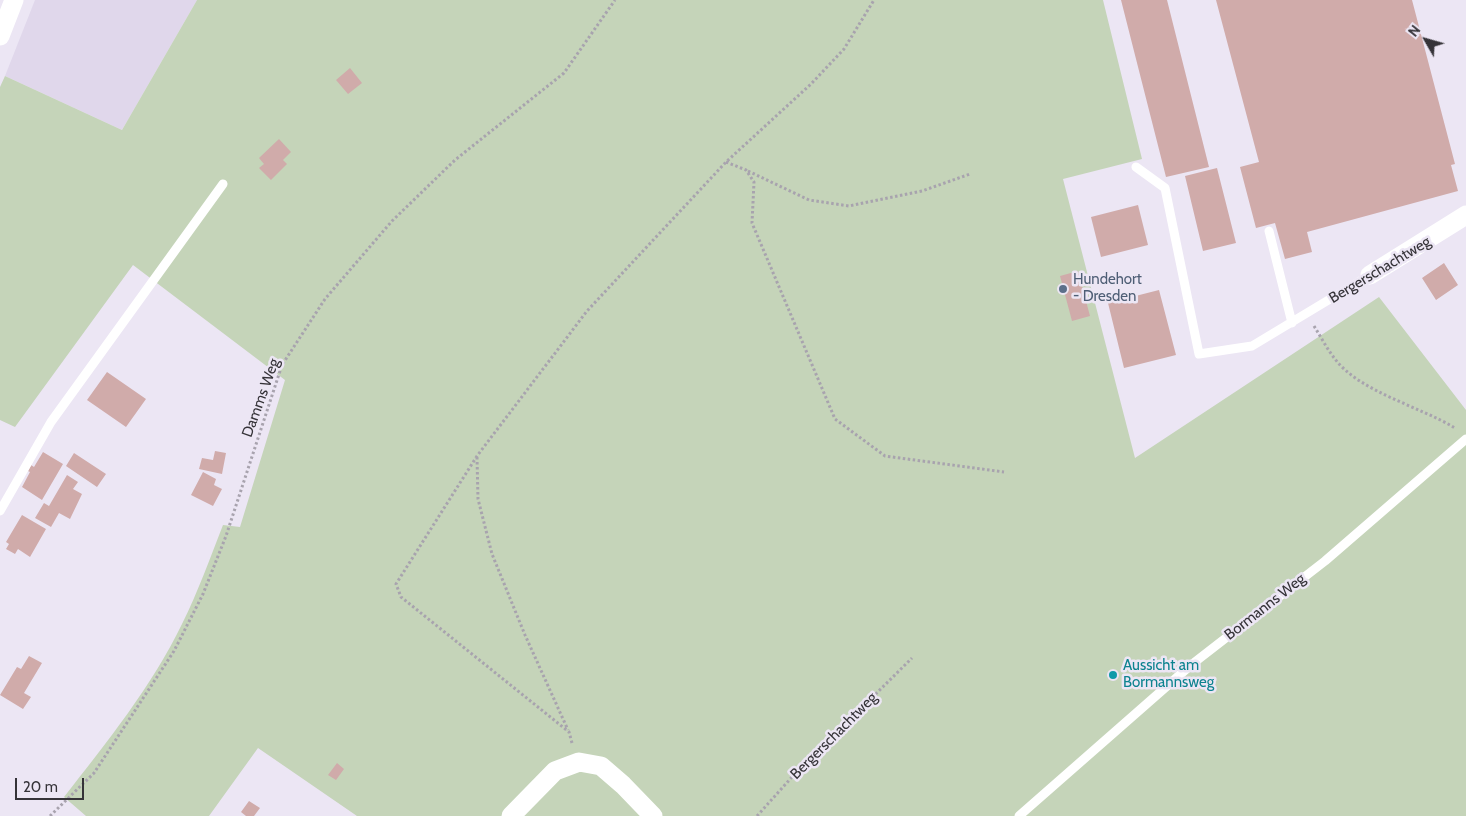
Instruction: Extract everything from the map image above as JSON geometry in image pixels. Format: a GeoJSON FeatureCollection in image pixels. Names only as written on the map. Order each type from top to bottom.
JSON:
{"type":"FeatureCollection","features":[{"type":"Feature","properties":{"kind":"street"},"geometry":{"type":"LineString","coordinates":[[0,36],[13,0]]}},
{"type":"Feature","properties":{"kind":"street","name":"Bergerschachtweg"},"geometry":{"type":"LineString","coordinates":[[1370,275],[1466,215]]}},
{"type":"Feature","properties":{"kind":"street"},"geometry":{"type":"LineString","coordinates":[[511,816],[555,771],[579,762],[602,766],[652,816]]}},
{"type":"Feature","properties":{"kind":"lane","name":"Bergerschachtweg"},"geometry":{"type":"LineString","coordinates":[[1136,167],[1165,188],[1199,354],[1252,346],[1370,275]]}},
{"type":"Feature","properties":{"kind":"lane"},"geometry":{"type":"LineString","coordinates":[[0,511],[51,422],[223,184]]}},
{"type":"Feature","properties":{"kind":"lane"},"geometry":{"type":"LineString","coordinates":[[1269,232],[1292,323]]}},
{"type":"Feature","properties":{"kind":"lane","name":"Bormanns Weg"},"geometry":{"type":"LineString","coordinates":[[1019,816],[1191,664],[1324,562],[1466,439]]}},
{"type":"Feature","properties":{"kind":"path","name":"Damms Weg"},"geometry":{"type":"LineString","coordinates":[[50,816],[94,773],[174,651],[203,594],[226,536],[282,365],[325,299],[392,221],[455,160],[564,73],[615,0]]}},
{"type":"Feature","properties":{"kind":"path"},"geometry":{"type":"LineString","coordinates":[[568,732],[401,597],[396,584],[477,456],[587,310],[726,162],[798,97],[844,49],[874,0]]}},
{"type":"Feature","properties":{"kind":"path"},"geometry":{"type":"LineString","coordinates":[[726,162],[809,200],[849,206],[922,191],[970,174]]}},
{"type":"Feature","properties":{"kind":"path"},"geometry":{"type":"LineString","coordinates":[[746,170],[754,182],[752,223],[835,419],[885,456],[1004,472]]}},
{"type":"Feature","properties":{"kind":"path"},"geometry":{"type":"LineString","coordinates":[[1307,314],[1336,360],[1367,386],[1431,413],[1456,428],[1466,439]]}},
{"type":"Feature","properties":{"kind":"path"},"geometry":{"type":"LineString","coordinates":[[477,456],[478,499],[492,554],[579,762]]}},
{"type":"Feature","properties":{"kind":"path","name":"Bergerschachtweg"},"geometry":{"type":"LineString","coordinates":[[757,816],[792,777],[912,658]]}},
{"type":"Feature","properties":{"kind":"shaded area"},"geometry":{"type":"Polygon","coordinates":[[[35,0],[197,0],[122,130],[5,76],[35,0]]]}},
{"type":"Feature","properties":{"kind":"green space"},"geometry":{"type":"Polygon","coordinates":[[[197,0],[1103,0],[1142,159],[1063,179],[1135,458],[1379,297],[1466,410],[1466,816],[357,816],[258,748],[209,816],[86,816],[64,797],[128,713],[170,647],[188,612],[223,525],[240,527],[285,380],[133,265],[15,427],[0,420],[0,87],[5,76],[122,130],[197,0]]]}},
{"type":"Feature","properties":{"kind":"building"},"geometry":{"type":"Polygon","coordinates":[[[1121,0],[1167,0],[1209,167],[1166,177],[1121,0]]]}},
{"type":"Feature","properties":{"kind":"building"},"geometry":{"type":"Polygon","coordinates":[[[1216,0],[1412,0],[1455,164],[1451,165],[1458,191],[1307,232],[1312,252],[1285,259],[1275,223],[1256,228],[1240,167],[1259,162],[1216,0]]]}},
{"type":"Feature","properties":{"kind":"building"},"geometry":{"type":"Polygon","coordinates":[[[350,68],[362,83],[348,94],[336,80],[350,68]]]}},
{"type":"Feature","properties":{"kind":"building"},"geometry":{"type":"Polygon","coordinates":[[[279,139],[291,152],[283,160],[287,164],[271,180],[259,168],[264,164],[259,158],[279,139]]]}},
{"type":"Feature","properties":{"kind":"building"},"geometry":{"type":"Polygon","coordinates":[[[1217,168],[1236,243],[1203,251],[1185,176],[1217,168]]]}},
{"type":"Feature","properties":{"kind":"building"},"geometry":{"type":"Polygon","coordinates":[[[1138,205],[1148,245],[1101,257],[1091,217],[1138,205]]]}},
{"type":"Feature","properties":{"kind":"building"},"geometry":{"type":"Polygon","coordinates":[[[1444,263],[1458,285],[1436,300],[1422,278],[1444,263]]]}},
{"type":"Feature","properties":{"kind":"building"},"geometry":{"type":"Polygon","coordinates":[[[1078,271],[1090,316],[1072,321],[1060,276],[1078,271]]]}},
{"type":"Feature","properties":{"kind":"building"},"geometry":{"type":"Polygon","coordinates":[[[1159,290],[1176,355],[1124,368],[1108,303],[1159,290]]]}},
{"type":"Feature","properties":{"kind":"building"},"geometry":{"type":"Polygon","coordinates":[[[107,372],[146,399],[126,427],[87,400],[107,372]]]}},
{"type":"Feature","properties":{"kind":"building"},"geometry":{"type":"Polygon","coordinates":[[[215,451],[226,453],[222,474],[199,469],[202,458],[213,460],[215,451]]]}},
{"type":"Feature","properties":{"kind":"building"},"geometry":{"type":"Polygon","coordinates":[[[43,452],[63,464],[42,500],[22,487],[30,472],[28,471],[31,465],[34,467],[43,452]]]}},
{"type":"Feature","properties":{"kind":"building"},"geometry":{"type":"Polygon","coordinates":[[[74,453],[106,474],[97,487],[66,466],[74,453]]]}},
{"type":"Feature","properties":{"kind":"building"},"geometry":{"type":"Polygon","coordinates":[[[203,472],[216,479],[214,485],[222,489],[213,506],[191,495],[203,472]]]}},
{"type":"Feature","properties":{"kind":"building"},"geometry":{"type":"Polygon","coordinates":[[[67,475],[78,482],[73,489],[82,494],[70,519],[59,513],[51,527],[35,518],[44,503],[49,506],[67,475]]]}},
{"type":"Feature","properties":{"kind":"building"},"geometry":{"type":"Polygon","coordinates":[[[22,515],[46,529],[30,557],[18,549],[15,554],[6,549],[9,544],[6,542],[22,515]]]}},
{"type":"Feature","properties":{"kind":"building"},"geometry":{"type":"Polygon","coordinates":[[[29,656],[42,663],[24,693],[31,697],[23,709],[0,695],[17,667],[21,669],[29,656]]]}},
{"type":"Feature","properties":{"kind":"building"},"geometry":{"type":"Polygon","coordinates":[[[337,763],[344,769],[336,780],[328,775],[337,763]]]}},
{"type":"Feature","properties":{"kind":"building"},"geometry":{"type":"Polygon","coordinates":[[[249,801],[260,808],[254,816],[246,816],[241,812],[249,801]]]}},
{"type":"Feature","properties":{"kind":"place","name":"Hundehort - Dresden"},"geometry":{"type":"Point","coordinates":[1063,289]}},
{"type":"Feature","properties":{"kind":"place","name":"Aussicht am Bormannsweg"},"geometry":{"type":"Point","coordinates":[1113,675]}}]}
